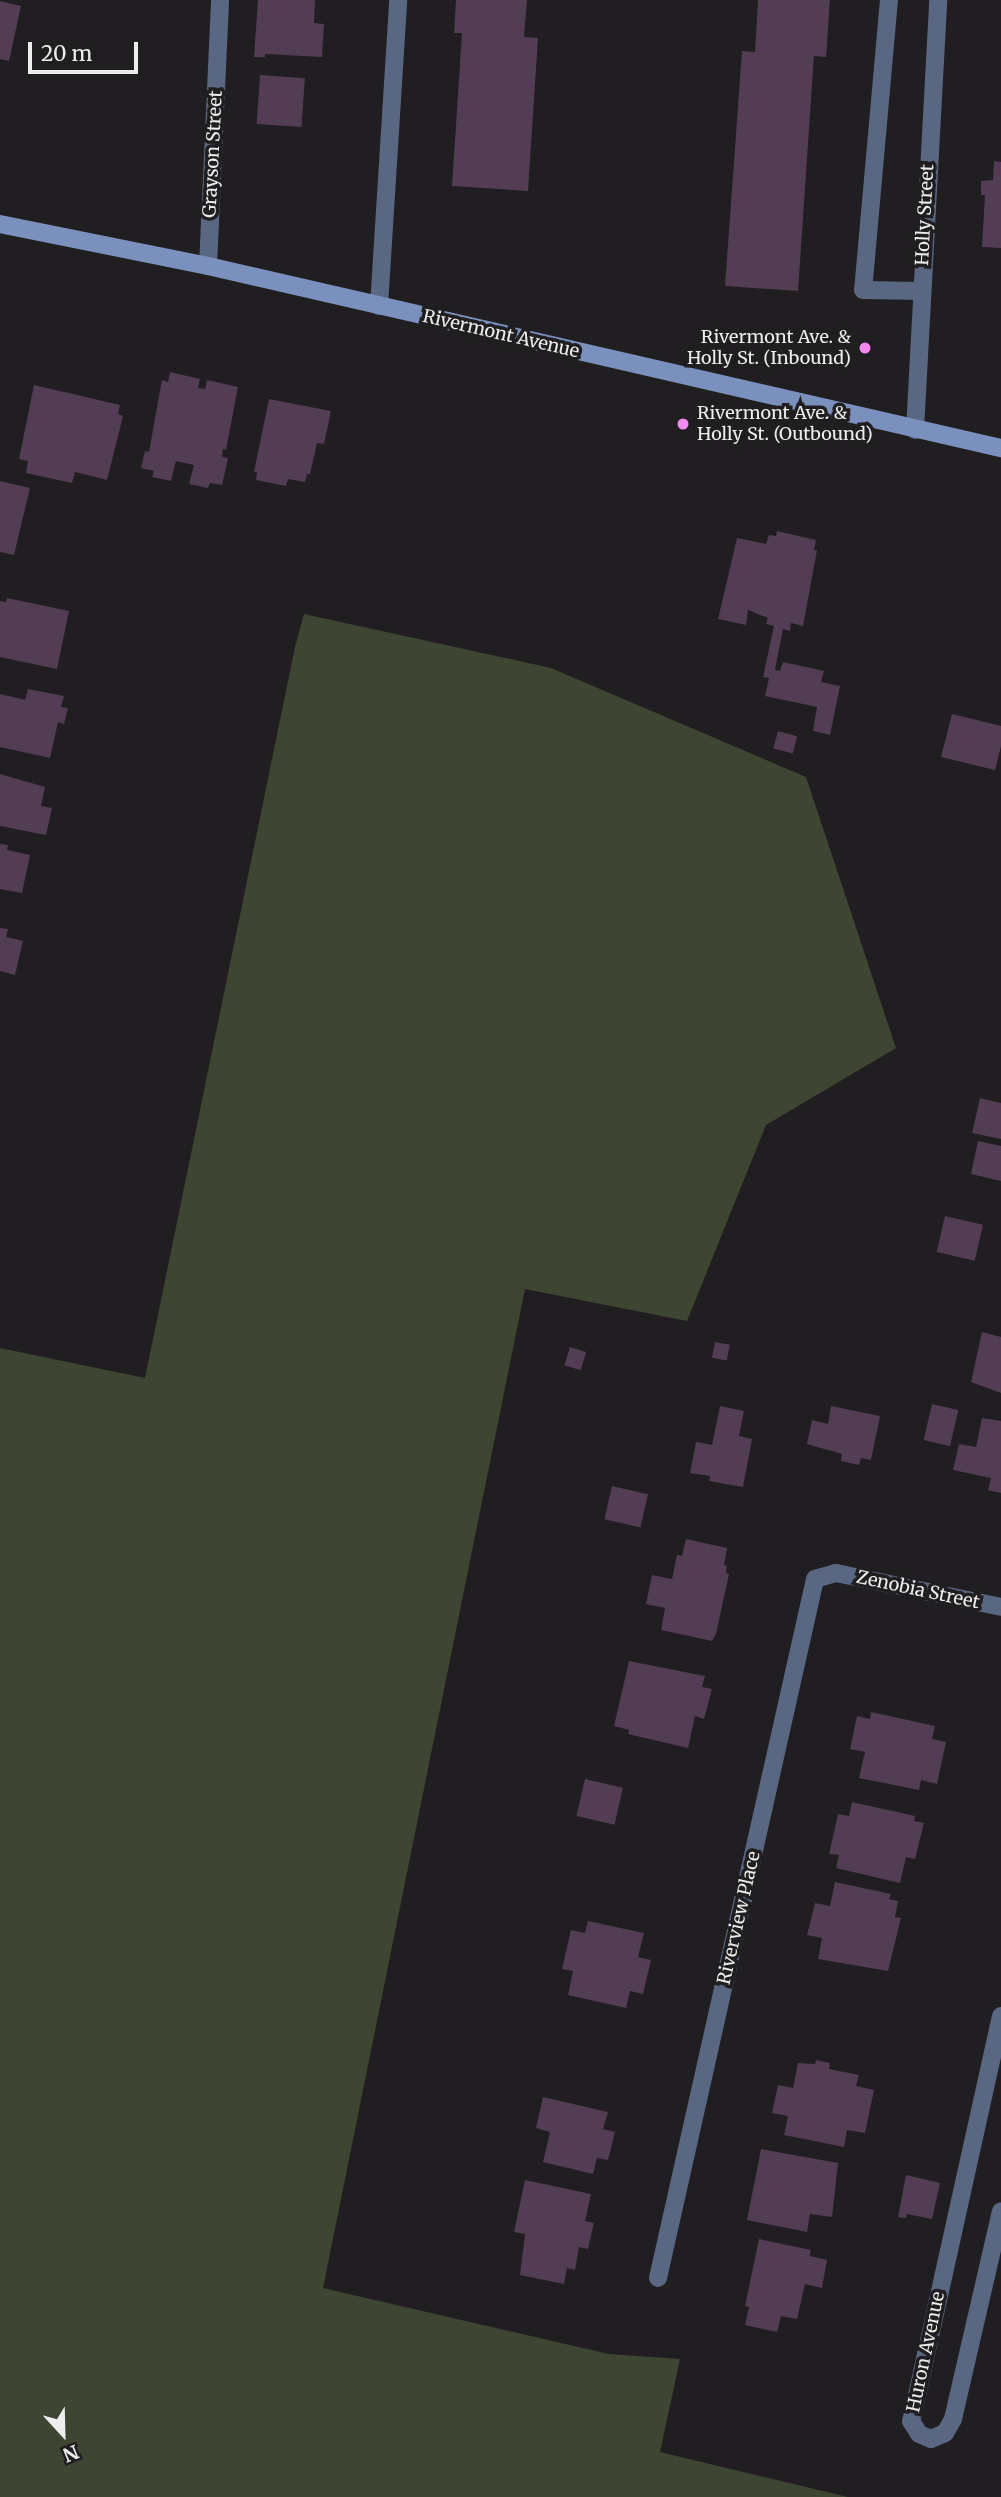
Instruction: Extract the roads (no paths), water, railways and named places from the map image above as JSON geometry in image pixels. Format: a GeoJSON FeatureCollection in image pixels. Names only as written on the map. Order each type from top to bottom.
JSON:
{"type":"FeatureCollection","features":[{"type":"Feature","properties":{"kind":"main road","name":"Rivermont Avenue"},"geometry":{"type":"LineString","coordinates":[[1,229],[208,266],[1001,449]]}},
{"type":"Feature","properties":{"kind":"street","name":"Grayson Street"},"geometry":{"type":"LineString","coordinates":[[208,266],[220,0]]}},
{"type":"Feature","properties":{"kind":"street"},"geometry":{"type":"LineString","coordinates":[[379,306],[398,0]]}},
{"type":"Feature","properties":{"kind":"street"},"geometry":{"type":"LineString","coordinates":[[889,0],[863,290],[921,291]]}},
{"type":"Feature","properties":{"kind":"street","name":"Holly Street"},"geometry":{"type":"LineString","coordinates":[[915,430],[938,0]]}},
{"type":"Feature","properties":{"kind":"street","name":"Zenobia Street"},"geometry":{"type":"LineString","coordinates":[[836,1573],[1001,1607]]}},
{"type":"Feature","properties":{"kind":"street","name":"Riverview Place"},"geometry":{"type":"LineString","coordinates":[[658,2278],[815,1579],[836,1573]]}},
{"type":"Feature","properties":{"kind":"street","name":"Huron Avenue"},"geometry":{"type":"LineString","coordinates":[[1001,2016],[911,2421],[919,2434],[931,2439],[945,2433],[953,2419],[1001,2211]]}},
{"type":"Feature","properties":{"kind":"place","name":"Rivermont Ave. & Holly St. (Inbound)"},"geometry":{"type":"Point","coordinates":[865,348]}},
{"type":"Feature","properties":{"kind":"place","name":"Rivermont Ave. & Holly St. (Outbound)"},"geometry":{"type":"Point","coordinates":[683,424]}}]}
